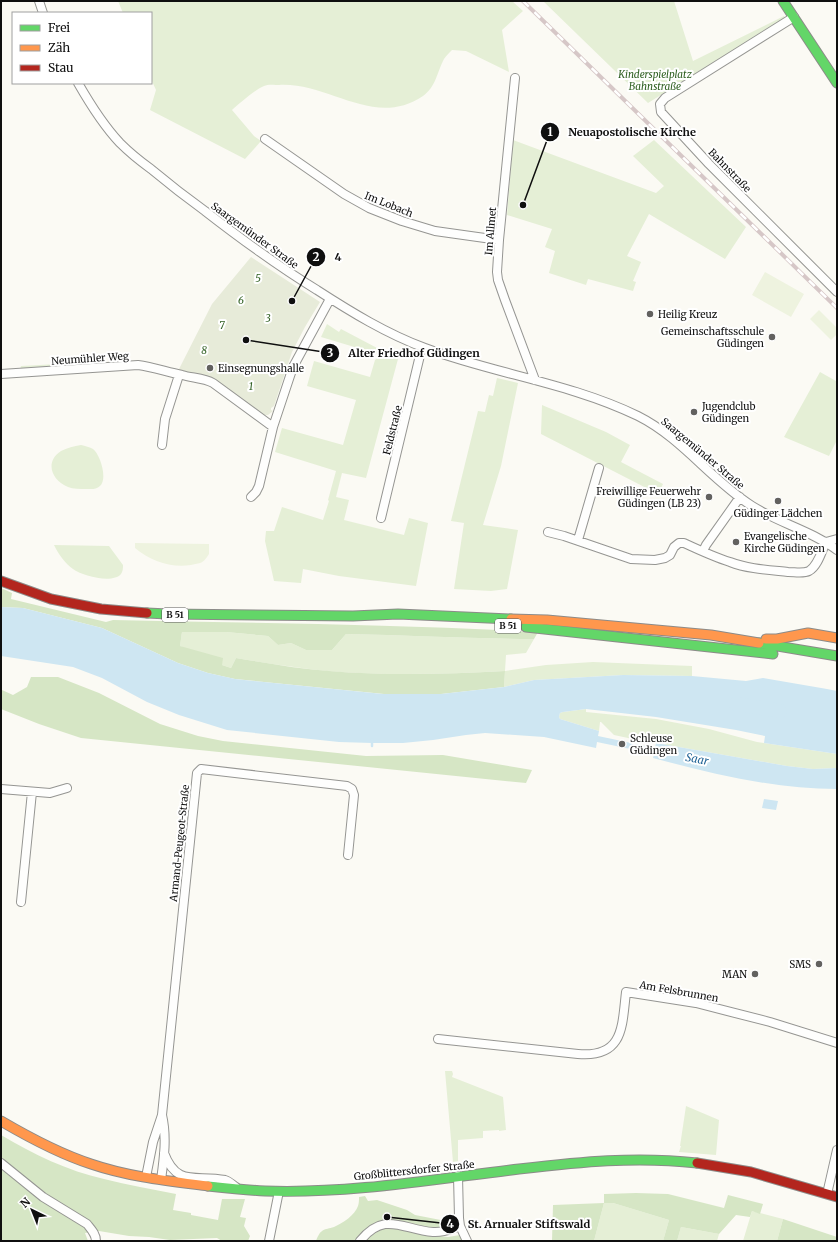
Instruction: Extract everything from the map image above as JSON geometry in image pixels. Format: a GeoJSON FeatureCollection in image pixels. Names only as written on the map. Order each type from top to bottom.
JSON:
{"type":"FeatureCollection","features":[{"type":"Feature","properties":{"kind":"main road"},"geometry":{"type":"LineString","coordinates":[[783,1],[837,83]]}},
{"type":"Feature","properties":{"kind":"main road","name":"B 51"},"geometry":{"type":"LineString","coordinates":[[1,581],[51,599],[101,609],[168,614],[353,616],[398,614],[547,620],[740,639],[837,656]]}},
{"type":"Feature","properties":{"kind":"main road","name":"B 51"},"geometry":{"type":"LineString","coordinates":[[353,616],[364,619],[470,623],[541,628],[837,662]]}},
{"type":"Feature","properties":{"kind":"main road"},"geometry":{"type":"LineString","coordinates":[[740,639],[778,639],[808,633],[823,634],[837,638]]}},
{"type":"Feature","properties":{"kind":"main road"},"geometry":{"type":"LineString","coordinates":[[759,652],[785,651],[805,642],[816,640],[837,642]]}},
{"type":"Feature","properties":{"kind":"main road","name":"Großblittersdorfer Straße"},"geometry":{"type":"LineString","coordinates":[[1,1121],[38,1142],[67,1155],[100,1167],[161,1180],[240,1189],[279,1191],[373,1186],[593,1161],[647,1159],[696,1162],[749,1171],[837,1197]]}},
{"type":"Feature","properties":{"kind":"street"},"geometry":{"type":"LineString","coordinates":[[39,1],[43,12]]}},
{"type":"Feature","properties":{"kind":"street","name":"Bahnstraße"},"geometry":{"type":"LineString","coordinates":[[794,17],[665,98],[660,104],[661,112],[709,164],[837,292]]}},
{"type":"Feature","properties":{"kind":"street","name":"Im Allmet"},"geometry":{"type":"LineString","coordinates":[[515,78],[497,265],[498,280],[535,380]]}},
{"type":"Feature","properties":{"kind":"street","name":"Saargemünder Straße"},"geometry":{"type":"LineString","coordinates":[[79,84],[111,132],[121,144],[141,162],[254,248],[330,299],[396,336],[422,347],[473,364],[535,380],[588,396],[636,415],[670,436],[740,497],[753,506],[766,514],[826,542],[837,550]]}},
{"type":"Feature","properties":{"kind":"street","name":"Im Lobach"},"geometry":{"type":"LineString","coordinates":[[265,139],[344,194],[369,208],[424,228],[499,240]]}},
{"type":"Feature","properties":{"kind":"street"},"geometry":{"type":"LineString","coordinates":[[251,497],[259,486],[273,427],[293,367],[330,299]]}},
{"type":"Feature","properties":{"kind":"street","name":"Feldstraße"},"geometry":{"type":"LineString","coordinates":[[381,518],[422,347]]}},
{"type":"Feature","properties":{"kind":"street","name":"Neumühler Weg"},"geometry":{"type":"LineString","coordinates":[[1,374],[138,365],[208,380],[273,427]]}},
{"type":"Feature","properties":{"kind":"street"},"geometry":{"type":"LineString","coordinates":[[162,445],[165,419],[179,375]]}},
{"type":"Feature","properties":{"kind":"street"},"geometry":{"type":"LineString","coordinates":[[578,540],[599,468]]}},
{"type":"Feature","properties":{"kind":"street"},"geometry":{"type":"LineString","coordinates":[[704,551],[706,545],[740,497]]}},
{"type":"Feature","properties":{"kind":"street"},"geometry":{"type":"LineString","coordinates":[[548,532],[578,540],[631,559],[655,560],[665,558],[670,555],[674,547],[679,543],[684,543],[742,566],[805,572],[815,566],[826,542],[837,539]]}},
{"type":"Feature","properties":{"kind":"street","name":"Armand-Peugeot-Straße"},"geometry":{"type":"LineString","coordinates":[[146,1177],[153,1142],[162,1115],[196,773],[201,769],[347,786],[352,789],[354,794],[348,855]]}},
{"type":"Feature","properties":{"kind":"street"},"geometry":{"type":"LineString","coordinates":[[1,789],[50,793],[67,788]]}},
{"type":"Feature","properties":{"kind":"street"},"geometry":{"type":"LineString","coordinates":[[21,902],[32,792]]}},
{"type":"Feature","properties":{"kind":"street","name":"Am Felsbrunnen"},"geometry":{"type":"LineString","coordinates":[[438,1039],[575,1054],[595,1054],[608,1048],[618,1038],[622,1024],[626,992],[696,1003],[770,1022],[837,1043]]}},
{"type":"Feature","properties":{"kind":"street","name":"Armand-Peugeot-Straße"},"geometry":{"type":"LineString","coordinates":[[161,1180],[164,1153],[164,1130],[162,1115]]}},
{"type":"Feature","properties":{"kind":"street"},"geometry":{"type":"LineString","coordinates":[[827,1194],[837,1150]]}},
{"type":"Feature","properties":{"kind":"street"},"geometry":{"type":"LineString","coordinates":[[164,1153],[172,1168],[184,1177],[226,1181],[240,1189]]}},
{"type":"Feature","properties":{"kind":"street"},"geometry":{"type":"LineString","coordinates":[[1,1163],[43,1197],[86,1224],[92,1230],[96,1237],[96,1241]]}},
{"type":"Feature","properties":{"kind":"street"},"geometry":{"type":"LineString","coordinates":[[458,1176],[460,1226],[467,1241]]}},
{"type":"Feature","properties":{"kind":"street"},"geometry":{"type":"LineString","coordinates":[[269,1241],[279,1191]]}},
{"type":"Feature","properties":{"kind":"street"},"geometry":{"type":"LineString","coordinates":[[360,1241],[369,1232],[383,1224],[399,1224],[433,1232],[448,1230],[460,1226]]}},
{"type":"Feature","properties":{"kind":"green space"},"geometry":{"type":"Polygon","coordinates":[[[118,1],[512,1],[523,11],[502,30],[509,72],[466,51],[452,50],[444,59],[431,88],[423,96],[405,105],[387,108],[369,106],[298,86],[266,85],[232,110],[254,136],[261,141],[245,159],[150,110],[156,90],[152,81],[152,12],[123,12],[118,1]]]}},
{"type":"Feature","properties":{"kind":"green space","name":"Kinderspielplatz Bahnstraße"},"geometry":{"type":"Polygon","coordinates":[[[543,1],[674,1],[693,61],[784,16],[785,18],[648,103],[543,1]]]}},
{"type":"Feature","properties":{"kind":"green space"},"geometry":{"type":"Polygon","coordinates":[[[513,140],[656,193],[664,186],[633,156],[654,140],[746,227],[725,259],[649,214],[627,256],[641,262],[633,281],[636,282],[633,291],[588,279],[586,285],[549,273],[555,251],[545,247],[552,229],[507,215],[513,140]]]}},
{"type":"Feature","properties":{"kind":"green space"},"geometry":{"type":"Polygon","coordinates":[[[251,257],[320,302],[292,352],[274,406],[271,408],[273,411],[268,415],[264,415],[212,379],[178,371],[212,304],[251,257]]]}},
{"type":"Feature","properties":{"kind":"green space"},"geometry":{"type":"Polygon","coordinates":[[[765,272],[804,294],[791,317],[752,295],[765,272]]]}},
{"type":"Feature","properties":{"kind":"green space"},"geometry":{"type":"Polygon","coordinates":[[[819,310],[837,328],[837,334],[831,340],[810,319],[819,310]]]}},
{"type":"Feature","properties":{"kind":"green space"},"geometry":{"type":"Polygon","coordinates":[[[327,324],[339,332],[341,329],[398,359],[366,478],[342,473],[336,497],[349,500],[344,520],[404,535],[409,518],[428,523],[416,586],[339,576],[303,569],[301,583],[274,581],[265,541],[266,531],[274,531],[282,507],[323,520],[336,471],[275,452],[282,428],[343,445],[356,400],[307,386],[314,361],[370,377],[375,360],[381,355],[321,337],[327,324]]]}},
{"type":"Feature","properties":{"kind":"green space"},"geometry":{"type":"Polygon","coordinates":[[[58,364],[55,368],[20,370],[21,366],[58,364]]]}},
{"type":"Feature","properties":{"kind":"green space"},"geometry":{"type":"Polygon","coordinates":[[[820,372],[836,381],[837,380],[837,440],[829,456],[784,437],[820,372]]]}},
{"type":"Feature","properties":{"kind":"green space"},"geometry":{"type":"Polygon","coordinates":[[[497,378],[518,383],[501,466],[483,525],[518,530],[507,589],[491,591],[454,589],[464,523],[451,521],[478,411],[485,412],[489,395],[493,396],[497,378]]]}},
{"type":"Feature","properties":{"kind":"green space"},"geometry":{"type":"Polygon","coordinates":[[[542,405],[606,432],[630,445],[621,462],[663,484],[658,494],[541,434],[542,405]]]}},
{"type":"Feature","properties":{"kind":"green space"},"geometry":{"type":"Polygon","coordinates":[[[81,445],[93,449],[100,461],[103,478],[102,483],[97,488],[79,489],[68,487],[62,484],[54,476],[52,471],[53,460],[56,455],[63,450],[81,445]]]}},
{"type":"Feature","properties":{"kind":"green space"},"geometry":{"type":"Polygon","coordinates":[[[135,543],[209,544],[209,554],[204,561],[191,565],[183,566],[168,564],[154,560],[141,553],[135,548],[135,543]]]}},
{"type":"Feature","properties":{"kind":"green space"},"geometry":{"type":"Polygon","coordinates":[[[54,545],[109,546],[123,565],[122,572],[117,577],[105,579],[77,572],[67,564],[54,545]]]}},
{"type":"Feature","properties":{"kind":"green space"},"geometry":{"type":"Polygon","coordinates":[[[1,588],[12,593],[11,599],[106,622],[113,620],[326,624],[538,632],[534,639],[346,634],[332,650],[306,650],[291,643],[278,645],[268,636],[226,632],[182,632],[180,646],[223,658],[222,665],[231,668],[236,658],[282,666],[351,673],[417,674],[505,671],[504,687],[441,694],[384,694],[235,679],[208,673],[178,663],[102,628],[23,608],[1,607],[1,588]]]}},
{"type":"Feature","properties":{"kind":"green space"},"geometry":{"type":"Polygon","coordinates":[[[182,632],[226,632],[268,636],[278,645],[291,643],[306,650],[332,650],[346,634],[534,639],[526,653],[506,655],[505,671],[394,674],[327,671],[236,658],[231,668],[180,646],[182,632]]]}},
{"type":"Feature","properties":{"kind":"green space"},"geometry":{"type":"Polygon","coordinates":[[[593,662],[692,666],[692,676],[623,675],[534,680],[504,687],[505,671],[546,665],[593,662]]]}},
{"type":"Feature","properties":{"kind":"green space"},"geometry":{"type":"Polygon","coordinates":[[[31,677],[58,677],[99,693],[160,724],[198,736],[223,741],[366,756],[443,755],[532,770],[526,783],[81,738],[1,709],[1,687],[2,690],[13,695],[27,687],[31,677]]]}},
{"type":"Feature","properties":{"kind":"green space"},"geometry":{"type":"Polygon","coordinates":[[[586,709],[586,712],[656,719],[709,729],[757,742],[837,754],[837,768],[813,769],[787,766],[656,743],[656,741],[645,738],[643,738],[642,741],[614,735],[601,722],[599,731],[560,719],[559,717],[560,713],[563,712],[586,709]]]}},
{"type":"Feature","properties":{"kind":"green space"},"geometry":{"type":"Polygon","coordinates":[[[445,1071],[452,1071],[452,1077],[503,1097],[506,1130],[483,1131],[483,1138],[458,1140],[458,1161],[453,1162],[445,1071]]]}},
{"type":"Feature","properties":{"kind":"green space"},"geometry":{"type":"Polygon","coordinates":[[[686,1106],[719,1120],[716,1155],[679,1152],[686,1106]]]}},
{"type":"Feature","properties":{"kind":"green space"},"geometry":{"type":"Polygon","coordinates":[[[1,1135],[64,1167],[91,1176],[176,1194],[173,1210],[191,1213],[191,1215],[218,1220],[222,1199],[245,1199],[240,1217],[246,1218],[244,1226],[250,1236],[248,1241],[222,1241],[217,1238],[170,1240],[99,1231],[85,1233],[88,1241],[1,1241],[1,1135]]]}},
{"type":"Feature","properties":{"kind":"green space"},"geometry":{"type":"Polygon","coordinates":[[[636,1193],[668,1194],[724,1208],[728,1195],[763,1204],[760,1214],[752,1211],[750,1217],[736,1215],[719,1234],[681,1227],[677,1241],[663,1241],[669,1220],[613,1203],[604,1203],[604,1194],[636,1193]]]}},
{"type":"Feature","properties":{"kind":"green space"},"geometry":{"type":"Polygon","coordinates":[[[365,1196],[368,1201],[377,1200],[407,1210],[415,1215],[451,1222],[447,1226],[439,1227],[439,1236],[448,1237],[460,1235],[463,1240],[316,1241],[323,1230],[334,1227],[351,1216],[358,1206],[359,1197],[365,1196]]]}},
{"type":"Feature","properties":{"kind":"green space"},"geometry":{"type":"Polygon","coordinates":[[[604,1203],[613,1203],[669,1220],[663,1241],[594,1241],[604,1203]]]}},
{"type":"Feature","properties":{"kind":"green space"},"geometry":{"type":"Polygon","coordinates":[[[604,1203],[594,1241],[552,1241],[553,1205],[604,1203]]]}},
{"type":"Feature","properties":{"kind":"green space"},"geometry":{"type":"Polygon","coordinates":[[[752,1211],[783,1219],[777,1241],[743,1241],[752,1211]]]}},
{"type":"Feature","properties":{"kind":"green space"},"geometry":{"type":"Polygon","coordinates":[[[783,1219],[837,1237],[837,1241],[777,1241],[783,1219]]]}},
{"type":"Feature","properties":{"kind":"green space"},"geometry":{"type":"Polygon","coordinates":[[[681,1227],[719,1234],[717,1241],[677,1241],[681,1227]]]}},
{"type":"Feature","properties":{"kind":"water","name":"Saar"},"geometry":{"type":"Polygon","coordinates":[[[1,607],[23,608],[102,628],[178,663],[208,673],[235,679],[383,694],[441,694],[504,687],[534,680],[623,675],[692,676],[746,681],[763,678],[837,691],[837,754],[764,743],[765,736],[656,717],[586,709],[563,712],[560,713],[559,717],[560,719],[599,731],[598,736],[655,748],[656,743],[787,766],[813,769],[837,768],[837,789],[791,786],[744,780],[653,758],[654,754],[597,742],[596,748],[544,737],[485,733],[403,743],[339,742],[227,730],[179,715],[147,702],[102,678],[73,667],[1,656],[1,607]]]}},
{"type":"Feature","properties":{"kind":"water"},"geometry":{"type":"Polygon","coordinates":[[[764,799],[778,801],[776,810],[762,808],[764,799]]]}},
{"type":"Feature","properties":{"kind":"waterway"},"geometry":{"type":"LineString","coordinates":[[736,704],[780,711]]}},
{"type":"Feature","properties":{"kind":"waterway"},"geometry":{"type":"LineString","coordinates":[[372,740],[372,746]]}},
{"type":"Feature","properties":{"kind":"railway"},"geometry":{"type":"LineString","coordinates":[[523,1],[837,308]]}},
{"type":"Feature","properties":{"kind":"traffic: fast"},"geometry":{"type":"LineString","coordinates":[[783,1],[837,83]]}},
{"type":"Feature","properties":{"kind":"traffic: fast"},"geometry":{"type":"LineString","coordinates":[[147,613],[353,616],[398,614],[511,619]]}},
{"type":"Feature","properties":{"kind":"traffic: fast"},"geometry":{"type":"LineString","coordinates":[[526,627],[773,654]]}},
{"type":"Feature","properties":{"kind":"traffic: fast"},"geometry":{"type":"LineString","coordinates":[[759,643],[837,656]]}},
{"type":"Feature","properties":{"kind":"traffic: fast"},"geometry":{"type":"LineString","coordinates":[[208,1186],[265,1191],[329,1190],[392,1185],[586,1162],[652,1160],[697,1163]]}},
{"type":"Feature","properties":{"kind":"traffic: slow"},"geometry":{"type":"LineString","coordinates":[[511,619],[547,620],[711,635],[759,643]]}},
{"type":"Feature","properties":{"kind":"traffic: slow"},"geometry":{"type":"LineString","coordinates":[[766,639],[777,639],[808,633],[837,638]]}},
{"type":"Feature","properties":{"kind":"traffic: slow"},"geometry":{"type":"LineString","coordinates":[[1,1121],[45,1145],[91,1164],[134,1175],[208,1186]]}},
{"type":"Feature","properties":{"kind":"traffic: jam"},"geometry":{"type":"LineString","coordinates":[[1,581],[51,599],[101,609],[147,613]]}},
{"type":"Feature","properties":{"kind":"traffic: jam"},"geometry":{"type":"LineString","coordinates":[[697,1163],[751,1172],[837,1197]]}},
{"type":"Feature","properties":{"kind":"place","name":"Neuapostolische Kirche"},"geometry":{"type":"Point","coordinates":[523,205]}},
{"type":"Feature","properties":{"kind":"place","name":"4"},"geometry":{"type":"Point","coordinates":[292,301]}},
{"type":"Feature","properties":{"kind":"place","name":"Heilig Kreuz"},"geometry":{"type":"Point","coordinates":[650,314]}},
{"type":"Feature","properties":{"kind":"place","name":"Gemeinschaftsschule Güdingen"},"geometry":{"type":"Point","coordinates":[772,337]}},
{"type":"Feature","properties":{"kind":"place","name":"Alter Friedhof Güdingen"},"geometry":{"type":"Point","coordinates":[246,340]}},
{"type":"Feature","properties":{"kind":"place","name":"Einsegnungshalle"},"geometry":{"type":"Point","coordinates":[210,368]}},
{"type":"Feature","properties":{"kind":"place","name":"Jugendclub Güdingen"},"geometry":{"type":"Point","coordinates":[694,412]}},
{"type":"Feature","properties":{"kind":"place","name":"Freiwillige Feuerwehr Güdingen (LB 23)"},"geometry":{"type":"Point","coordinates":[709,497]}},
{"type":"Feature","properties":{"kind":"place","name":"Güdinger Lädchen"},"geometry":{"type":"Point","coordinates":[778,501]}},
{"type":"Feature","properties":{"kind":"place","name":"Evangelische Kirche Güdingen"},"geometry":{"type":"Point","coordinates":[736,542]}},
{"type":"Feature","properties":{"kind":"place","name":"Schleuse Güdingen"},"geometry":{"type":"Point","coordinates":[622,744]}},
{"type":"Feature","properties":{"kind":"place","name":"SMS"},"geometry":{"type":"Point","coordinates":[819,964]}},
{"type":"Feature","properties":{"kind":"place","name":"MAN"},"geometry":{"type":"Point","coordinates":[755,974]}},
{"type":"Feature","properties":{"kind":"place","name":"St. Arnualer Stiftswald"},"geometry":{"type":"Point","coordinates":[387,1217]}},
{"type":"Feature","properties":{"kind":"park label","name":"5"},"geometry":{"type":"Point","coordinates":[258,278]}},
{"type":"Feature","properties":{"kind":"park label","name":"6"},"geometry":{"type":"Point","coordinates":[241,300]}},
{"type":"Feature","properties":{"kind":"park label","name":"3"},"geometry":{"type":"Point","coordinates":[268,318]}},
{"type":"Feature","properties":{"kind":"park label","name":"7"},"geometry":{"type":"Point","coordinates":[222,325]}},
{"type":"Feature","properties":{"kind":"park label","name":"8"},"geometry":{"type":"Point","coordinates":[204,350]}},
{"type":"Feature","properties":{"kind":"park label","name":"1"},"geometry":{"type":"Point","coordinates":[251,386]}}]}
